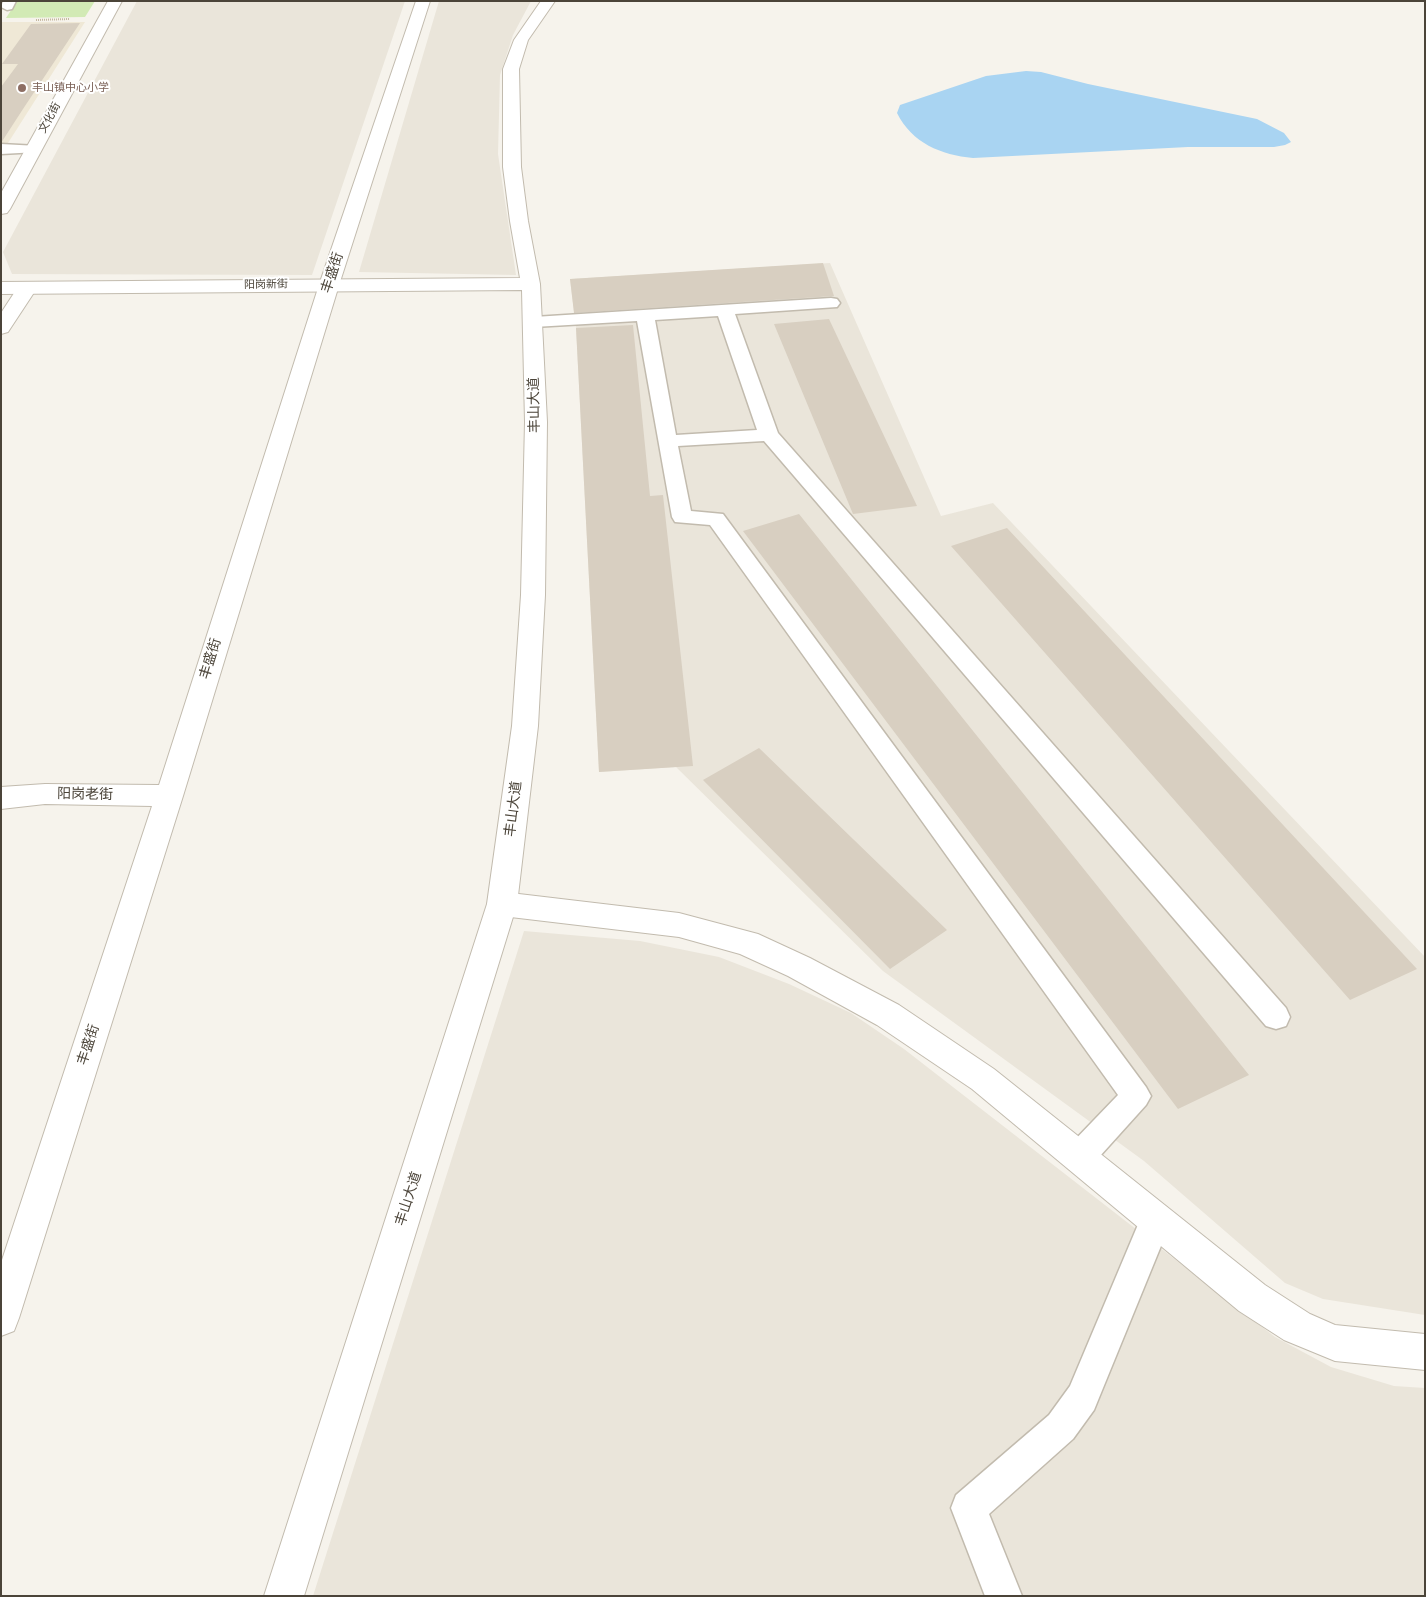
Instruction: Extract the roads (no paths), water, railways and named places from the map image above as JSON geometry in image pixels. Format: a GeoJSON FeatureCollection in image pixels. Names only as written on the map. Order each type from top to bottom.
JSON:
{"type":"FeatureCollection","features":[{"type":"Feature","properties":{"kind":"street","name":"文化街"},"geometry":{"type":"LineString","coordinates":[[1,209],[115,1]]}},
{"type":"Feature","properties":{"kind":"street","name":"丰盛街"},"geometry":{"type":"LineString","coordinates":[[1,1318],[329,284],[423,1]]}},
{"type":"Feature","properties":{"kind":"street","name":"丰山大道"},"geometry":{"type":"LineString","coordinates":[[284,1596],[502,904],[525,726],[533,595],[536,422],[534,322],[531,284],[519,221],[512,167],[511,70],[521,40],[548,1]]}},
{"type":"Feature","properties":{"kind":"street","name":"阳岗新街"},"geometry":{"type":"LineString","coordinates":[[1,288],[329,284],[531,284]]}},
{"type":"Feature","properties":{"kind":"street"},"geometry":{"type":"LineString","coordinates":[[1,328],[27,288]]}},
{"type":"Feature","properties":{"kind":"street","name":"阳岗老街"},"geometry":{"type":"LineString","coordinates":[[1,798],[44,794],[168,796]]}},
{"type":"Feature","properties":{"kind":"street"},"geometry":{"type":"LineString","coordinates":[[502,904],[679,925],[747,943],[799,967],[888,1015],[983,1079],[1080,1156],[1252,1298],[1297,1327],[1335,1343],[1425,1352]]}},
{"type":"Feature","properties":{"kind":"lane"},"geometry":{"type":"LineString","coordinates":[[1,149],[33,149]]}},
{"type":"Feature","properties":{"kind":"lane"},"geometry":{"type":"LineString","coordinates":[[534,322],[831,303]]}},
{"type":"Feature","properties":{"kind":"lane"},"geometry":{"type":"LineString","coordinates":[[725,310],[769,435],[1276,1017]]}},
{"type":"Feature","properties":{"kind":"lane"},"geometry":{"type":"LineString","coordinates":[[645,315],[682,517],[716,519],[1136,1096],[1080,1156]]}},
{"type":"Feature","properties":{"kind":"lane"},"geometry":{"type":"LineString","coordinates":[[667,441],[769,435]]}},
{"type":"Feature","properties":{"kind":"lane"},"geometry":{"type":"LineString","coordinates":[[1004,1596],[969,1508],[1061,1427],[1082,1398],[1156,1219]]}},
{"type":"Feature","properties":{"kind":"water"},"geometry":{"type":"Polygon","coordinates":[[[1026,71],[1041,72],[1088,84],[1257,119],[1284,133],[1291,142],[1274,147],[1188,147],[973,158],[950,154],[929,146],[911,132],[897,113],[900,105],[986,76],[1026,71]]]}},
{"type":"Feature","properties":{"kind":"place","name":"丰山镇中心小学"},"geometry":{"type":"Point","coordinates":[22,88]}}]}
